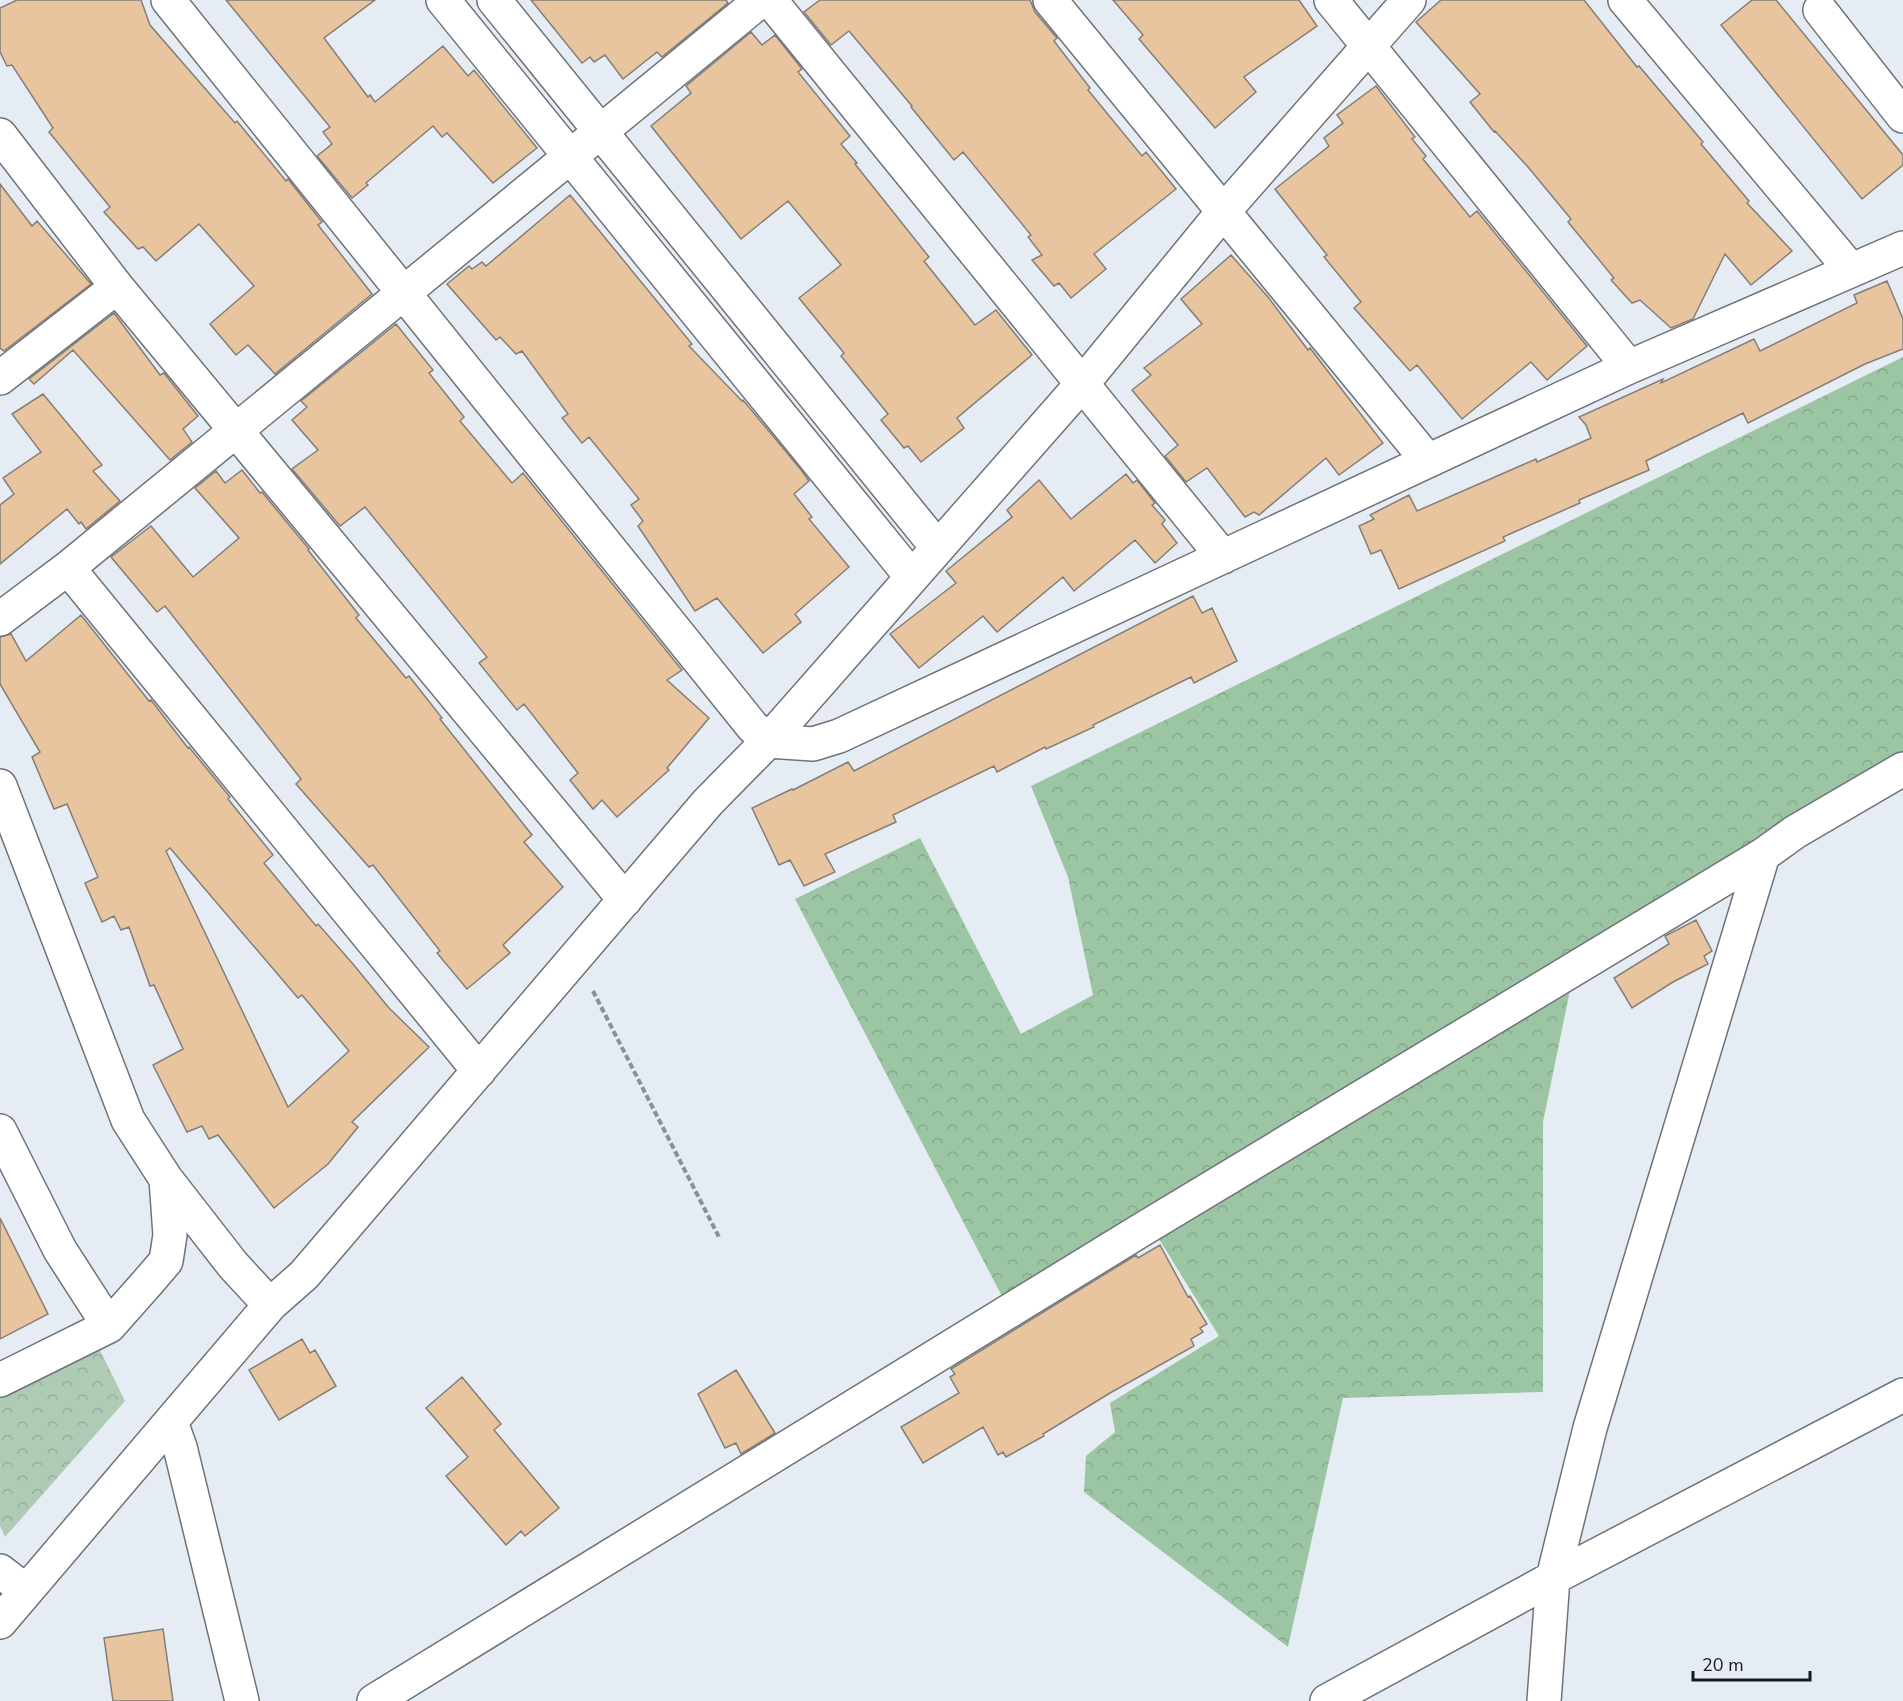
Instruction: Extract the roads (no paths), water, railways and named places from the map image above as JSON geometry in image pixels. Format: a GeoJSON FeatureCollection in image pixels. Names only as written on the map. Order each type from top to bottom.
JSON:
{"type":"FeatureCollection","features":[{"type":"Feature","properties":{"kind":"street"},"geometry":{"type":"LineString","coordinates":[[168,0],[752,726],[768,741],[813,744],[839,736],[1629,367],[1903,248]]}},
{"type":"Feature","properties":{"kind":"street"},"geometry":{"type":"LineString","coordinates":[[443,0],[911,576]]}},
{"type":"Feature","properties":{"kind":"street"},"geometry":{"type":"LineString","coordinates":[[494,0],[937,547]]}},
{"type":"Feature","properties":{"kind":"street"},"geometry":{"type":"LineString","coordinates":[[0,619],[68,568],[761,0]]}},
{"type":"Feature","properties":{"kind":"street"},"geometry":{"type":"LineString","coordinates":[[770,0],[1222,557]]}},
{"type":"Feature","properties":{"kind":"street"},"geometry":{"type":"LineString","coordinates":[[1050,0],[1428,461]]}},
{"type":"Feature","properties":{"kind":"street"},"geometry":{"type":"LineString","coordinates":[[1331,0],[1629,367]]}},
{"type":"Feature","properties":{"kind":"street"},"geometry":{"type":"LineString","coordinates":[[0,1622],[270,1305],[304,1275],[708,802],[768,741],[1082,384],[1223,212],[1409,0]]}},
{"type":"Feature","properties":{"kind":"street"},"geometry":{"type":"LineString","coordinates":[[1625,0],[1851,270]]}},
{"type":"Feature","properties":{"kind":"street"},"geometry":{"type":"LineString","coordinates":[[1820,10],[1903,116]]}},
{"type":"Feature","properties":{"kind":"street"},"geometry":{"type":"LineString","coordinates":[[0,135],[117,287],[625,900]]}},
{"type":"Feature","properties":{"kind":"street"},"geometry":{"type":"LineString","coordinates":[[0,378],[117,287]]}},
{"type":"Feature","properties":{"kind":"street"},"geometry":{"type":"LineString","coordinates":[[68,568],[479,1071]]}},
{"type":"Feature","properties":{"kind":"street"},"geometry":{"type":"LineString","coordinates":[[374,1701],[1138,1232],[1763,855],[1795,832],[1903,769]]}},
{"type":"Feature","properties":{"kind":"street"},"geometry":{"type":"LineString","coordinates":[[0,786],[128,1120],[166,1179],[233,1264],[270,1305]]}},
{"type":"Feature","properties":{"kind":"street"},"geometry":{"type":"LineString","coordinates":[[1544,1701],[1553,1578],[1590,1428],[1763,855]]}},
{"type":"Feature","properties":{"kind":"street"},"geometry":{"type":"LineString","coordinates":[[0,1131],[60,1250],[109,1326]]}},
{"type":"Feature","properties":{"kind":"street"},"geometry":{"type":"LineString","coordinates":[[0,1380],[109,1326],[166,1261],[170,1235],[166,1179]]}},
{"type":"Feature","properties":{"kind":"street"},"geometry":{"type":"LineString","coordinates":[[1327,1701],[1553,1578],[1903,1395]]}},
{"type":"Feature","properties":{"kind":"street"},"geometry":{"type":"LineString","coordinates":[[171,1422],[180,1447],[242,1701]]}},
{"type":"Feature","properties":{"kind":"street"},"geometry":{"type":"LineString","coordinates":[[0,1571],[26,1591]]}}]}
